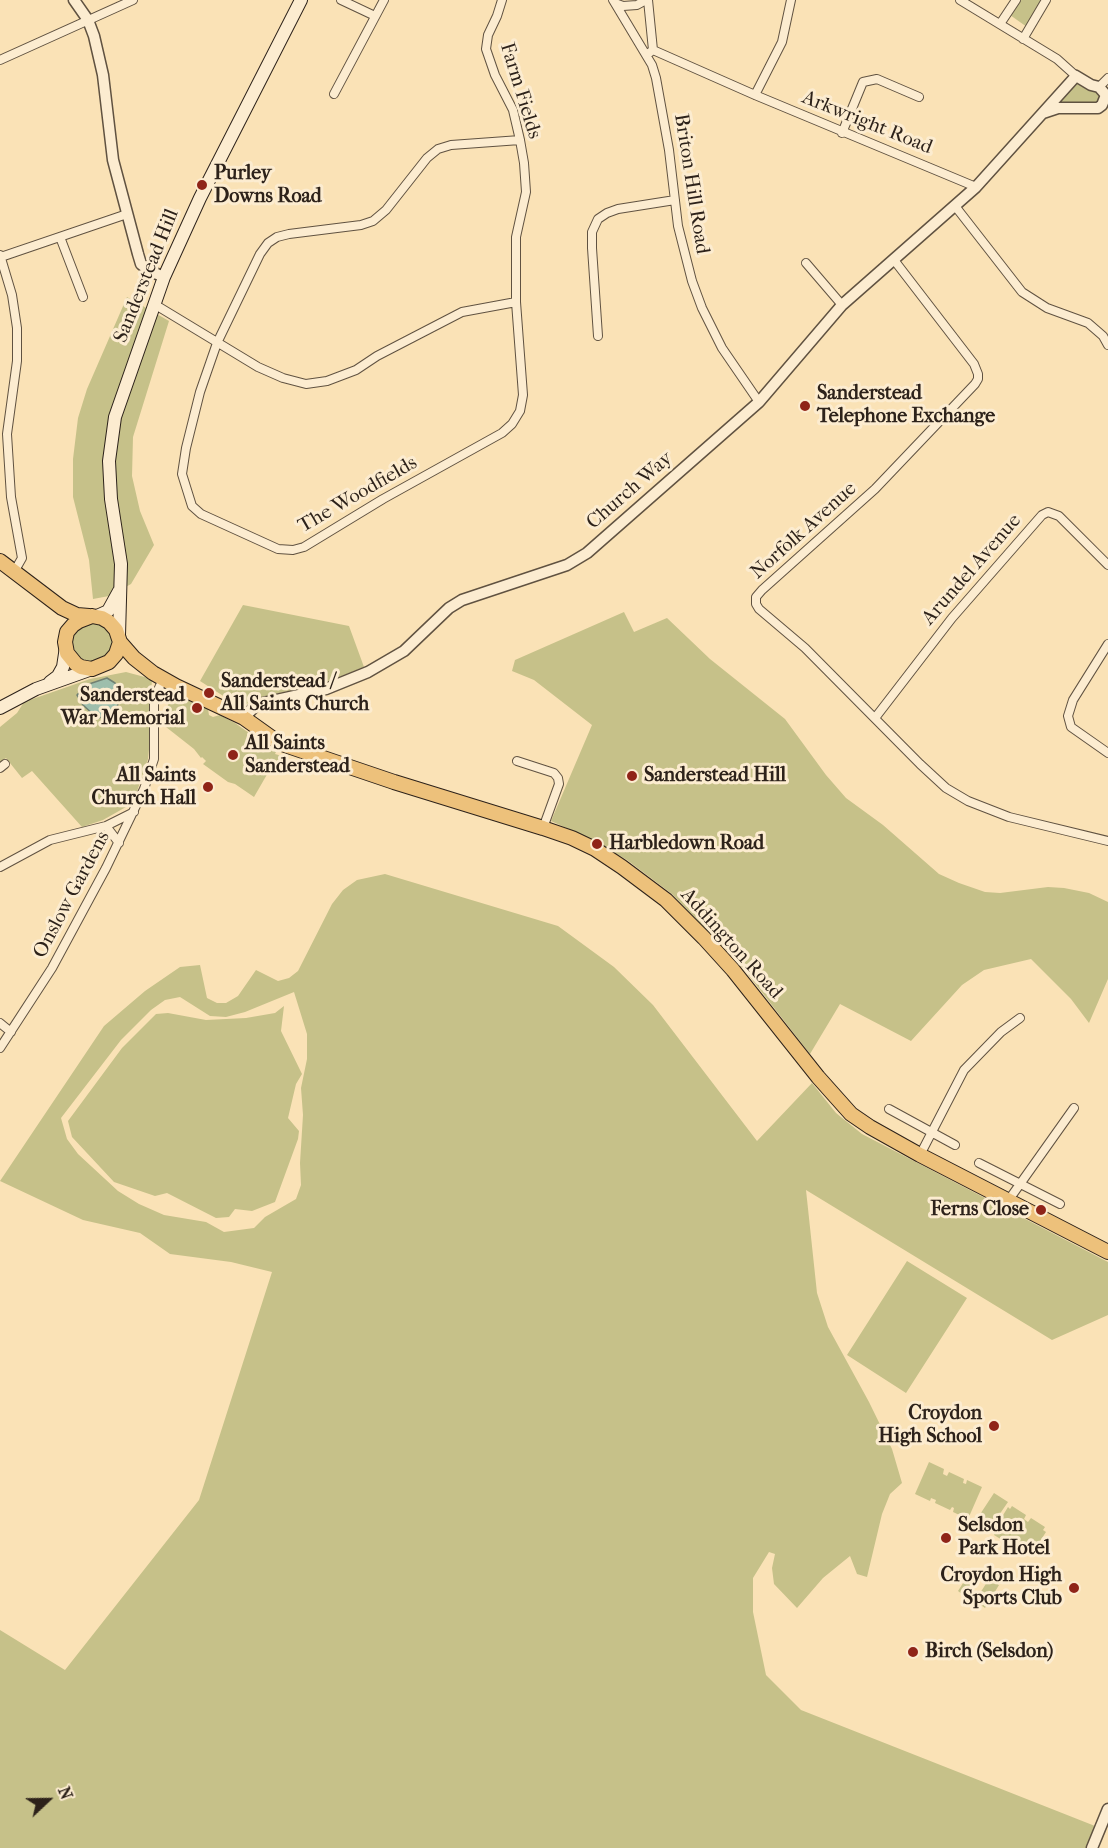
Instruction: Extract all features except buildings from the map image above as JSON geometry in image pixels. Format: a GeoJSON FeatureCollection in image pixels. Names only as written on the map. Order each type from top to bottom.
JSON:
{"type":"FeatureCollection","features":[{"type":"Feature","properties":{"kind":"main road","name":"Sanderstead Hill"},"geometry":{"type":"LineString","coordinates":[[119,639],[121,564],[111,499],[109,461],[115,417],[164,277],[200,198],[301,0]]}},
{"type":"Feature","properties":{"kind":"main road"},"geometry":{"type":"LineString","coordinates":[[0,561],[50,601],[69,612],[94,616],[109,622],[134,658],[158,676]]}},
{"type":"Feature","properties":{"kind":"main road"},"geometry":{"type":"LineString","coordinates":[[47,685],[62,671],[67,632],[79,621],[108,611],[121,587]]}},
{"type":"Feature","properties":{"kind":"main road"},"geometry":{"type":"LineString","coordinates":[[50,601],[60,621],[67,653],[81,668],[95,669],[114,657],[119,639]]}},
{"type":"Feature","properties":{"kind":"main road"},"geometry":{"type":"LineString","coordinates":[[0,708],[47,685],[95,669],[123,664],[158,676]]}},
{"type":"Feature","properties":{"kind":"main road","name":"Addington Road"},"geometry":{"type":"LineString","coordinates":[[158,676],[244,718],[279,743],[315,757],[573,838],[595,849],[666,900],[704,938],[851,1114],[920,1155],[1108,1252]]}},
{"type":"Feature","properties":{"kind":"street"},"geometry":{"type":"LineString","coordinates":[[74,0],[88,20],[94,36],[99,56],[113,160],[141,264],[164,277]]}},
{"type":"Feature","properties":{"kind":"street"},"geometry":{"type":"LineString","coordinates":[[0,60],[133,0]]}},
{"type":"Feature","properties":{"kind":"street"},"geometry":{"type":"LineString","coordinates":[[341,0],[375,16]]}},
{"type":"Feature","properties":{"kind":"street"},"geometry":{"type":"LineString","coordinates":[[334,94],[384,0]]}},
{"type":"Feature","properties":{"kind":"street","name":"Farm Fields"},"geometry":{"type":"LineString","coordinates":[[502,0],[488,34],[486,49],[495,75],[513,110],[520,141],[526,192],[516,237],[516,302]]}},
{"type":"Feature","properties":{"kind":"street"},"geometry":{"type":"LineString","coordinates":[[614,2],[630,6],[647,0],[649,52]]}},
{"type":"Feature","properties":{"kind":"street"},"geometry":{"type":"LineString","coordinates":[[755,95],[782,42],[791,0]]}},
{"type":"Feature","properties":{"kind":"street"},"geometry":{"type":"LineString","coordinates":[[960,0],[1057,59],[1082,81],[1104,91]]}},
{"type":"Feature","properties":{"kind":"street"},"geometry":{"type":"LineString","coordinates":[[1000,24],[1016,0]]}},
{"type":"Feature","properties":{"kind":"street"},"geometry":{"type":"LineString","coordinates":[[1023,39],[1046,0]]}},
{"type":"Feature","properties":{"kind":"street","name":"Briton Hill Road"},"geometry":{"type":"LineString","coordinates":[[614,2],[649,52],[669,150],[684,253],[702,308],[722,348],[759,402]]}},
{"type":"Feature","properties":{"kind":"street","name":"Arkwright Road"},"geometry":{"type":"LineString","coordinates":[[649,52],[976,187]]}},
{"type":"Feature","properties":{"kind":"street"},"geometry":{"type":"LineString","coordinates":[[976,187],[1076,76]]}},
{"type":"Feature","properties":{"kind":"street"},"geometry":{"type":"LineString","coordinates":[[1042,113],[1053,109],[1103,107],[1108,78]]}},
{"type":"Feature","properties":{"kind":"street"},"geometry":{"type":"LineString","coordinates":[[843,133],[863,82],[877,79],[919,97]]}},
{"type":"Feature","properties":{"kind":"street"},"geometry":{"type":"LineString","coordinates":[[1060,93],[1059,102],[1067,108]]}},
{"type":"Feature","properties":{"kind":"street"},"geometry":{"type":"LineString","coordinates":[[217,343],[260,254],[268,243],[289,234],[361,225],[373,221],[386,210],[427,158],[438,149],[451,145],[520,141]]}},
{"type":"Feature","properties":{"kind":"street","name":"Church Way"},"geometry":{"type":"LineString","coordinates":[[244,718],[255,706],[263,703],[326,689],[368,672],[404,651],[449,608],[462,600],[567,565],[587,553],[759,402],[842,305],[976,187]]}},
{"type":"Feature","properties":{"kind":"street"},"geometry":{"type":"LineString","coordinates":[[598,336],[592,240],[592,232],[598,219],[618,208],[675,200]]}},
{"type":"Feature","properties":{"kind":"street"},"geometry":{"type":"LineString","coordinates":[[956,206],[1022,292],[1047,308],[1088,323],[1103,336],[1108,345]]}},
{"type":"Feature","properties":{"kind":"street"},"geometry":{"type":"LineString","coordinates":[[14,572],[22,558],[11,497],[7,432],[16,367],[17,328],[12,295],[0,256],[127,214]]}},
{"type":"Feature","properties":{"kind":"street"},"geometry":{"type":"LineString","coordinates":[[60,237],[83,297]]}},
{"type":"Feature","properties":{"kind":"street","name":"Norfolk Avenue"},"geometry":{"type":"LineString","coordinates":[[894,260],[974,364],[978,378],[924,439],[875,489],[756,597],[756,604],[805,648],[946,788],[968,801],[1009,817],[1108,842]]}},
{"type":"Feature","properties":{"kind":"street"},"geometry":{"type":"LineString","coordinates":[[806,263],[842,305]]}},
{"type":"Feature","properties":{"kind":"street"},"geometry":{"type":"LineString","coordinates":[[154,304],[258,367],[283,378],[306,384],[327,381],[356,370],[377,356],[462,312],[516,302]]}},
{"type":"Feature","properties":{"kind":"street","name":"The Woodfields"},"geometry":{"type":"LineString","coordinates":[[217,343],[200,392],[186,448],[182,474],[187,493],[192,506],[201,514],[278,549],[292,550],[315,542],[383,499],[502,434],[512,424],[520,411],[523,395],[516,302]]}},
{"type":"Feature","properties":{"kind":"street","name":"Arundel Avenue"},"geometry":{"type":"LineString","coordinates":[[876,718],[952,618],[1042,515],[1048,512],[1059,516],[1108,565]]}},
{"type":"Feature","properties":{"kind":"street"},"geometry":{"type":"LineString","coordinates":[[1108,644],[1073,700],[1068,716],[1071,727],[1108,753]]}},
{"type":"Feature","properties":{"kind":"street","name":"Onslow Gardens"},"geometry":{"type":"LineString","coordinates":[[0,1048],[52,968],[119,843],[144,789],[154,759],[154,699],[158,676]]}},
{"type":"Feature","properties":{"kind":"street"},"geometry":{"type":"LineString","coordinates":[[517,761],[554,773],[558,778],[559,784],[543,828]]}},
{"type":"Feature","properties":{"kind":"street"},"geometry":{"type":"LineString","coordinates":[[0,867],[50,840],[106,826],[134,812]]}},
{"type":"Feature","properties":{"kind":"street"},"geometry":{"type":"LineString","coordinates":[[106,826],[119,843]]}},
{"type":"Feature","properties":{"kind":"street"},"geometry":{"type":"LineString","coordinates":[[920,1155],[964,1070],[1001,1032],[1020,1018]]}},
{"type":"Feature","properties":{"kind":"street"},"geometry":{"type":"LineString","coordinates":[[0,1023],[11,1032]]}},
{"type":"Feature","properties":{"kind":"street"},"geometry":{"type":"LineString","coordinates":[[1008,1201],[1074,1108]]}},
{"type":"Feature","properties":{"kind":"street"},"geometry":{"type":"LineString","coordinates":[[889,1109],[955,1144]]}},
{"type":"Feature","properties":{"kind":"street"},"geometry":{"type":"LineString","coordinates":[[979,1163],[1060,1204]]}},
{"type":"Feature","properties":{"kind":"street"},"geometry":{"type":"LineString","coordinates":[[1092,1848],[1108,1811]]}},
{"type":"Feature","properties":{"kind":"shaded area"},"geometry":{"type":"Polygon","coordinates":[[[1020,0],[1044,0],[1027,27],[1010,15],[1020,0]]]}},
{"type":"Feature","properties":{"kind":"shaded area"},"geometry":{"type":"Polygon","coordinates":[[[1075,82],[1084,88],[1102,91],[1100,103],[1062,103],[1061,98],[1075,82]]]}},
{"type":"Feature","properties":{"kind":"shaded area"},"geometry":{"type":"Polygon","coordinates":[[[127,297],[169,321],[133,437],[132,476],[140,511],[154,545],[131,584],[109,596],[93,599],[89,560],[73,497],[73,459],[78,418],[87,389],[127,297]]]}},
{"type":"Feature","properties":{"kind":"shaded area"},"geometry":{"type":"Polygon","coordinates":[[[243,605],[349,626],[364,667],[324,683],[253,699],[242,708],[200,681],[243,605]]]}},
{"type":"Feature","properties":{"kind":"shaded area"},"geometry":{"type":"Polygon","coordinates":[[[624,612],[634,632],[667,618],[710,659],[785,719],[846,798],[883,825],[939,874],[985,892],[1000,893],[1048,887],[1064,888],[1089,893],[1108,902],[1108,979],[1089,1023],[1071,999],[1031,959],[984,970],[962,985],[911,1041],[840,1004],[810,1054],[739,963],[672,894],[627,860],[595,841],[551,821],[592,725],[534,680],[512,671],[515,660],[624,612]]]}},
{"type":"Feature","properties":{"kind":"shaded area"},"geometry":{"type":"Polygon","coordinates":[[[93,622],[107,628],[113,642],[107,656],[93,662],[79,656],[73,642],[79,628],[93,622]]]}},
{"type":"Feature","properties":{"kind":"shaded area"},"geometry":{"type":"Polygon","coordinates":[[[126,672],[152,679],[148,759],[133,803],[103,820],[82,827],[32,771],[22,778],[6,758],[0,763],[0,727],[17,713],[24,702],[90,679],[126,672]]]}},
{"type":"Feature","properties":{"kind":"shaded area"},"geometry":{"type":"Polygon","coordinates":[[[107,678],[115,683],[117,688],[119,699],[117,708],[112,716],[97,718],[83,705],[77,695],[86,685],[107,678]]]}},
{"type":"Feature","properties":{"kind":"shaded area"},"geometry":{"type":"Polygon","coordinates":[[[169,692],[208,709],[209,715],[213,717],[220,715],[235,723],[276,752],[275,754],[282,756],[269,771],[254,797],[203,764],[206,761],[194,749],[166,727],[169,692]]]}},
{"type":"Feature","properties":{"kind":"shaded area"},"geometry":{"type":"Polygon","coordinates":[[[385,874],[558,926],[614,967],[653,1005],[757,1141],[812,1083],[836,1113],[862,1134],[1108,1262],[1108,1315],[1052,1340],[806,1190],[817,1293],[828,1327],[892,1449],[902,1483],[890,1494],[882,1514],[867,1577],[857,1574],[850,1556],[823,1578],[797,1608],[774,1584],[772,1568],[775,1554],[769,1552],[753,1578],[753,1612],[766,1675],[801,1710],[1095,1826],[1086,1848],[0,1848],[0,1630],[65,1670],[199,1500],[272,1272],[231,1262],[170,1254],[140,1233],[83,1220],[0,1181],[104,1026],[145,991],[180,967],[200,965],[207,998],[217,1003],[226,1003],[238,996],[256,970],[278,981],[289,978],[298,971],[332,904],[343,890],[357,880],[385,874]],[[294,992],[245,1012],[226,1017],[210,1016],[180,997],[165,1000],[151,1010],[121,1040],[61,1118],[67,1139],[78,1154],[118,1191],[139,1204],[164,1215],[206,1222],[224,1232],[254,1228],[265,1217],[296,1199],[301,1185],[303,1115],[301,1088],[307,1059],[307,1034],[294,992]]]}},
{"type":"Feature","properties":{"kind":"shaded area"},"geometry":{"type":"Polygon","coordinates":[[[284,1006],[281,1031],[302,1074],[296,1084],[288,1118],[299,1131],[298,1139],[275,1202],[252,1211],[235,1209],[229,1217],[216,1218],[167,1193],[155,1196],[114,1182],[72,1137],[68,1121],[122,1048],[156,1014],[168,1013],[206,1020],[246,1018],[275,1013],[284,1006]]]}},
{"type":"Feature","properties":{"kind":"shaded area"},"geometry":{"type":"Polygon","coordinates":[[[907,1261],[967,1298],[906,1393],[847,1355],[907,1261]]]}},
{"type":"Feature","properties":{"kind":"shaded area"},"geometry":{"type":"Polygon","coordinates":[[[929,1462],[944,1469],[943,1474],[947,1476],[949,1472],[964,1479],[963,1483],[966,1484],[967,1480],[982,1487],[968,1519],[953,1512],[952,1507],[950,1510],[935,1503],[936,1500],[931,1498],[930,1501],[915,1494],[929,1462]]]}},
{"type":"Feature","properties":{"kind":"shaded area"},"geometry":{"type":"Polygon","coordinates":[[[994,1493],[1008,1502],[988,1531],[975,1522],[994,1493]]]}},
{"type":"Feature","properties":{"kind":"shaded area"},"geometry":{"type":"Polygon","coordinates":[[[1012,1506],[1026,1515],[1024,1519],[1028,1522],[1031,1518],[1045,1527],[1043,1530],[1046,1532],[1031,1555],[1028,1553],[1026,1556],[1013,1547],[1014,1544],[1009,1541],[1007,1543],[994,1535],[996,1531],[994,1530],[1008,1507],[1010,1509],[1012,1506]]]}},
{"type":"Feature","properties":{"kind":"shaded area"},"geometry":{"type":"Polygon","coordinates":[[[972,1569],[982,1575],[967,1598],[958,1591],[972,1569]]]}},
{"type":"Feature","properties":{"kind":"shaded area"},"geometry":{"type":"Polygon","coordinates":[[[989,1579],[999,1585],[985,1608],[975,1601],[989,1579]]]}},
{"type":"Feature","properties":{"kind":"place","name":"Purley Downs Road"},"geometry":{"type":"Point","coordinates":[202,185]}},
{"type":"Feature","properties":{"kind":"place","name":"Sanderstead Telephone Exchange"},"geometry":{"type":"Point","coordinates":[805,406]}},
{"type":"Feature","properties":{"kind":"place","name":"Sanderstead / All Saints Church"},"geometry":{"type":"Point","coordinates":[209,693]}},
{"type":"Feature","properties":{"kind":"place","name":"Sanderstead War Memorial"},"geometry":{"type":"Point","coordinates":[197,708]}},
{"type":"Feature","properties":{"kind":"place","name":"All Saints Sanderstead"},"geometry":{"type":"Point","coordinates":[233,755]}},
{"type":"Feature","properties":{"kind":"place","name":"Sanderstead Hill"},"geometry":{"type":"Point","coordinates":[632,776]}},
{"type":"Feature","properties":{"kind":"place","name":"All Saints Church Hall"},"geometry":{"type":"Point","coordinates":[208,787]}},
{"type":"Feature","properties":{"kind":"place","name":"Harbledown Road"},"geometry":{"type":"Point","coordinates":[597,844]}},
{"type":"Feature","properties":{"kind":"place","name":"Ferns Close"},"geometry":{"type":"Point","coordinates":[1041,1210]}},
{"type":"Feature","properties":{"kind":"place","name":"Croydon High School"},"geometry":{"type":"Point","coordinates":[994,1426]}},
{"type":"Feature","properties":{"kind":"place","name":"Selsdon Park Hotel"},"geometry":{"type":"Point","coordinates":[946,1538]}},
{"type":"Feature","properties":{"kind":"place","name":"Croydon High Sports Club"},"geometry":{"type":"Point","coordinates":[1074,1588]}},
{"type":"Feature","properties":{"kind":"place","name":"Birch (Selsdon)"},"geometry":{"type":"Point","coordinates":[913,1652]}}]}
